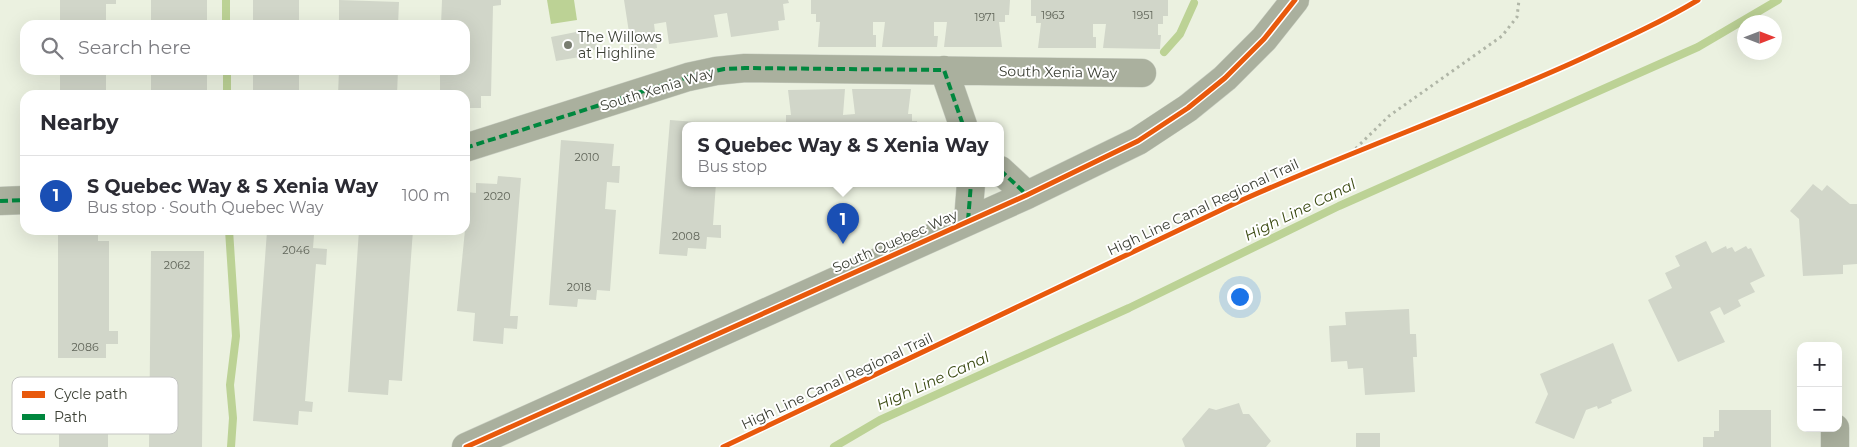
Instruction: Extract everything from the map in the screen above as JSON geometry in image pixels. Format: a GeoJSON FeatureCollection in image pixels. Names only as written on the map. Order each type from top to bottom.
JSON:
{"type":"FeatureCollection","features":[{"type":"Feature","properties":{"kind":"street","name":"South Quebec Way"},"geometry":{"type":"LineString","coordinates":[[466,447],[1027,195],[1138,141],[1188,108],[1214,88],[1249,55],[1295,0]]}},
{"type":"Feature","properties":{"kind":"street","name":"South Xenia Way"},"geometry":{"type":"LineString","coordinates":[[470,146],[688,77],[724,69],[1142,73]]}},
{"type":"Feature","properties":{"kind":"street"},"geometry":{"type":"LineString","coordinates":[[944,70],[962,122]]}},
{"type":"Feature","properties":{"kind":"street"},"geometry":{"type":"LineString","coordinates":[[1004,174],[1027,195]]}},
{"type":"Feature","properties":{"kind":"street"},"geometry":{"type":"LineString","coordinates":[[968,221],[971,187]]}},
{"type":"Feature","properties":{"kind":"street"},"geometry":{"type":"LineString","coordinates":[[0,200],[20,200]]}},
{"type":"Feature","properties":{"kind":"street"},"geometry":{"type":"LineString","coordinates":[[1835,432],[1835,447]]}},
{"type":"Feature","properties":{"kind":"path"},"geometry":{"type":"LineString","coordinates":[[1351,153],[1389,116],[1502,36],[1517,17],[1519,0]]}},
{"type":"Feature","properties":{"kind":"path"},"geometry":{"type":"LineString","coordinates":[[1342,157],[1369,146]]}},
{"type":"Feature","properties":{"kind":"shaded area"},"geometry":{"type":"Polygon","coordinates":[[[547,0],[574,0],[577,20],[551,24],[547,0]]]}},
{"type":"Feature","properties":{"kind":"building"},"geometry":{"type":"Polygon","coordinates":[[[60,0],[116,0],[116,4],[106,4],[106,20],[60,20],[60,0]]]}},
{"type":"Feature","properties":{"kind":"building"},"geometry":{"type":"Polygon","coordinates":[[[151,0],[207,0],[207,20],[151,20],[151,0]]]}},
{"type":"Feature","properties":{"kind":"building"},"geometry":{"type":"Polygon","coordinates":[[[253,0],[299,0],[299,20],[253,20],[253,0]]]}},
{"type":"Feature","properties":{"kind":"building"},"geometry":{"type":"Polygon","coordinates":[[[339,0],[399,2],[398,20],[339,20],[339,0]]]}},
{"type":"Feature","properties":{"kind":"building"},"geometry":{"type":"Polygon","coordinates":[[[442,0],[501,0],[501,5],[493,6],[491,96],[481,96],[481,108],[470,108],[470,90],[440,90],[440,75],[470,75],[470,20],[441,20],[442,0]]]}},
{"type":"Feature","properties":{"kind":"building"},"geometry":{"type":"Polygon","coordinates":[[[624,0],[788,0],[789,3],[783,4],[785,20],[778,21],[779,30],[731,37],[727,13],[714,15],[718,37],[669,44],[666,22],[654,24],[657,48],[632,52],[624,0]]]}},
{"type":"Feature","properties":{"kind":"building"},"geometry":{"type":"Polygon","coordinates":[[[811,0],[1010,0],[1009,15],[1005,15],[1005,22],[999,22],[1002,47],[944,47],[947,22],[934,22],[934,36],[938,36],[937,47],[882,47],[885,22],[873,22],[873,35],[876,35],[876,47],[818,47],[820,22],[816,22],[816,14],[811,14],[811,0]]]}},
{"type":"Feature","properties":{"kind":"building"},"geometry":{"type":"Polygon","coordinates":[[[1031,0],[1168,0],[1168,16],[1163,16],[1163,24],[1158,24],[1158,35],[1161,35],[1160,49],[1103,48],[1106,24],[1093,24],[1093,37],[1096,37],[1096,48],[1038,48],[1041,23],[1036,23],[1036,16],[1031,16],[1031,0]]]}},
{"type":"Feature","properties":{"kind":"building","name":"The Willows at Highline"},"geometry":{"type":"Polygon","coordinates":[[[581,31],[583,42],[596,40],[597,49],[585,52],[586,56],[556,61],[551,37],[581,31]]]}},
{"type":"Feature","properties":{"kind":"building"},"geometry":{"type":"Polygon","coordinates":[[[60,75],[106,75],[106,90],[60,90],[60,75]]]}},
{"type":"Feature","properties":{"kind":"building"},"geometry":{"type":"Polygon","coordinates":[[[151,75],[207,75],[207,90],[151,90],[151,75]]]}},
{"type":"Feature","properties":{"kind":"building"},"geometry":{"type":"Polygon","coordinates":[[[253,75],[299,75],[299,90],[253,90],[253,75]]]}},
{"type":"Feature","properties":{"kind":"building"},"geometry":{"type":"Polygon","coordinates":[[[339,75],[398,75],[397,90],[338,90],[339,75]]]}},
{"type":"Feature","properties":{"kind":"building"},"geometry":{"type":"Polygon","coordinates":[[[845,89],[843,115],[855,114],[852,89],[911,89],[908,114],[912,114],[912,121],[917,122],[786,122],[786,115],[791,115],[788,90],[845,89]]]}},
{"type":"Feature","properties":{"kind":"building"},"geometry":{"type":"Polygon","coordinates":[[[670,120],[695,122],[682,122],[682,187],[716,187],[713,225],[721,225],[721,238],[707,237],[706,249],[688,248],[687,256],[659,254],[670,120]]]}},
{"type":"Feature","properties":{"kind":"building"},"geometry":{"type":"Polygon","coordinates":[[[561,140],[614,144],[612,166],[620,166],[619,183],[607,182],[605,209],[616,210],[610,291],[597,290],[596,300],[578,299],[577,307],[549,305],[561,140]]]}},
{"type":"Feature","properties":{"kind":"building"},"geometry":{"type":"Polygon","coordinates":[[[498,176],[521,178],[510,316],[518,316],[517,329],[504,328],[503,344],[473,341],[475,313],[457,311],[465,235],[470,235],[470,192],[476,193],[476,183],[497,184],[498,176]]]}},
{"type":"Feature","properties":{"kind":"building"},"geometry":{"type":"Polygon","coordinates":[[[1813,184],[1822,191],[1827,185],[1850,204],[1857,204],[1857,264],[1843,265],[1843,274],[1803,276],[1799,219],[1790,211],[1813,184]]]}},
{"type":"Feature","properties":{"kind":"building"},"geometry":{"type":"Polygon","coordinates":[[[58,235],[98,235],[98,241],[109,241],[109,331],[118,331],[118,344],[106,344],[106,358],[58,358],[58,235]]]}},
{"type":"Feature","properties":{"kind":"building"},"geometry":{"type":"Polygon","coordinates":[[[267,235],[314,235],[313,248],[327,249],[326,265],[316,264],[305,401],[313,402],[312,412],[299,411],[298,425],[253,421],[267,235]]]}},
{"type":"Feature","properties":{"kind":"building"},"geometry":{"type":"Polygon","coordinates":[[[359,235],[413,235],[402,381],[389,380],[388,395],[348,392],[359,235]]]}},
{"type":"Feature","properties":{"kind":"building"},"geometry":{"type":"Polygon","coordinates":[[[1706,241],[1712,253],[1726,246],[1727,249],[1732,247],[1735,252],[1746,246],[1748,249],[1751,248],[1765,276],[1750,283],[1755,292],[1738,300],[1741,306],[1724,315],[1720,307],[1710,312],[1725,342],[1678,362],[1648,300],[1672,288],[1665,273],[1680,266],[1675,256],[1706,241]]]}},
{"type":"Feature","properties":{"kind":"building"},"geometry":{"type":"Polygon","coordinates":[[[151,251],[204,251],[202,447],[149,447],[149,434],[178,434],[178,377],[150,377],[151,251]]]}},
{"type":"Feature","properties":{"kind":"building"},"geometry":{"type":"Polygon","coordinates":[[[1409,309],[1410,334],[1416,334],[1417,357],[1413,357],[1415,392],[1365,395],[1363,368],[1348,369],[1347,361],[1331,362],[1329,326],[1346,325],[1345,312],[1409,309]]]}},
{"type":"Feature","properties":{"kind":"building"},"geometry":{"type":"Polygon","coordinates":[[[1613,343],[1632,391],[1611,400],[1612,403],[1598,409],[1597,406],[1586,410],[1574,439],[1535,423],[1548,394],[1540,374],[1613,343]]]}},
{"type":"Feature","properties":{"kind":"building"},"geometry":{"type":"Polygon","coordinates":[[[1239,403],[1243,414],[1249,414],[1271,441],[1266,447],[1185,447],[1182,439],[1209,408],[1216,410],[1239,403]]]}},
{"type":"Feature","properties":{"kind":"building"},"geometry":{"type":"Polygon","coordinates":[[[1719,410],[1771,410],[1771,447],[1703,447],[1703,437],[1714,437],[1714,431],[1719,431],[1719,410]]]}},
{"type":"Feature","properties":{"kind":"building"},"geometry":{"type":"Polygon","coordinates":[[[1356,433],[1380,433],[1380,447],[1356,447],[1356,433]]]}},
{"type":"Feature","properties":{"kind":"building"},"geometry":{"type":"Polygon","coordinates":[[[59,434],[108,434],[108,447],[59,447],[59,434]]]}},
{"type":"Feature","properties":{"kind":"waterway"},"geometry":{"type":"LineString","coordinates":[[226,0],[226,20]]}},
{"type":"Feature","properties":{"kind":"waterway","name":"High Line Canal"},"geometry":{"type":"LineString","coordinates":[[834,447],[880,420],[1129,308],[1339,206],[1698,47],[1778,0]]}},
{"type":"Feature","properties":{"kind":"waterway"},"geometry":{"type":"LineString","coordinates":[[1164,52],[1180,34],[1194,3]]}},
{"type":"Feature","properties":{"kind":"waterway"},"geometry":{"type":"LineString","coordinates":[[227,75],[227,90]]}},
{"type":"Feature","properties":{"kind":"waterway"},"geometry":{"type":"LineString","coordinates":[[229,235],[236,336],[230,385],[233,418],[231,447]]}},
{"type":"Feature","properties":{"kind":"marked path"},"geometry":{"type":"LineString","coordinates":[[470,146],[688,77],[724,69],[944,70],[962,122]]}},
{"type":"Feature","properties":{"kind":"marked path"},"geometry":{"type":"LineString","coordinates":[[1004,174],[1027,195]]}},
{"type":"Feature","properties":{"kind":"marked path"},"geometry":{"type":"LineString","coordinates":[[968,221],[971,187]]}},
{"type":"Feature","properties":{"kind":"marked path"},"geometry":{"type":"LineString","coordinates":[[0,201],[20,200]]}},
{"type":"Feature","properties":{"kind":"cycle path"},"geometry":{"type":"LineString","coordinates":[[466,447],[1027,195],[1138,141],[1188,108],[1225,78],[1264,39],[1295,0]]}},
{"type":"Feature","properties":{"kind":"cycle path","name":"High Line Canal Regional Trail"},"geometry":{"type":"LineString","coordinates":[[723,447],[1240,201],[1572,63],[1652,25],[1698,0]]}},
{"type":"Feature","properties":{"kind":"place","name":"The Willows at Highline"},"geometry":{"type":"Point","coordinates":[568,45]}},
{"type":"Feature","properties":{"kind":"place","name":"S Quebec Way & S Xenia Way"},"geometry":{"type":"Point","coordinates":[843,244]}}]}
